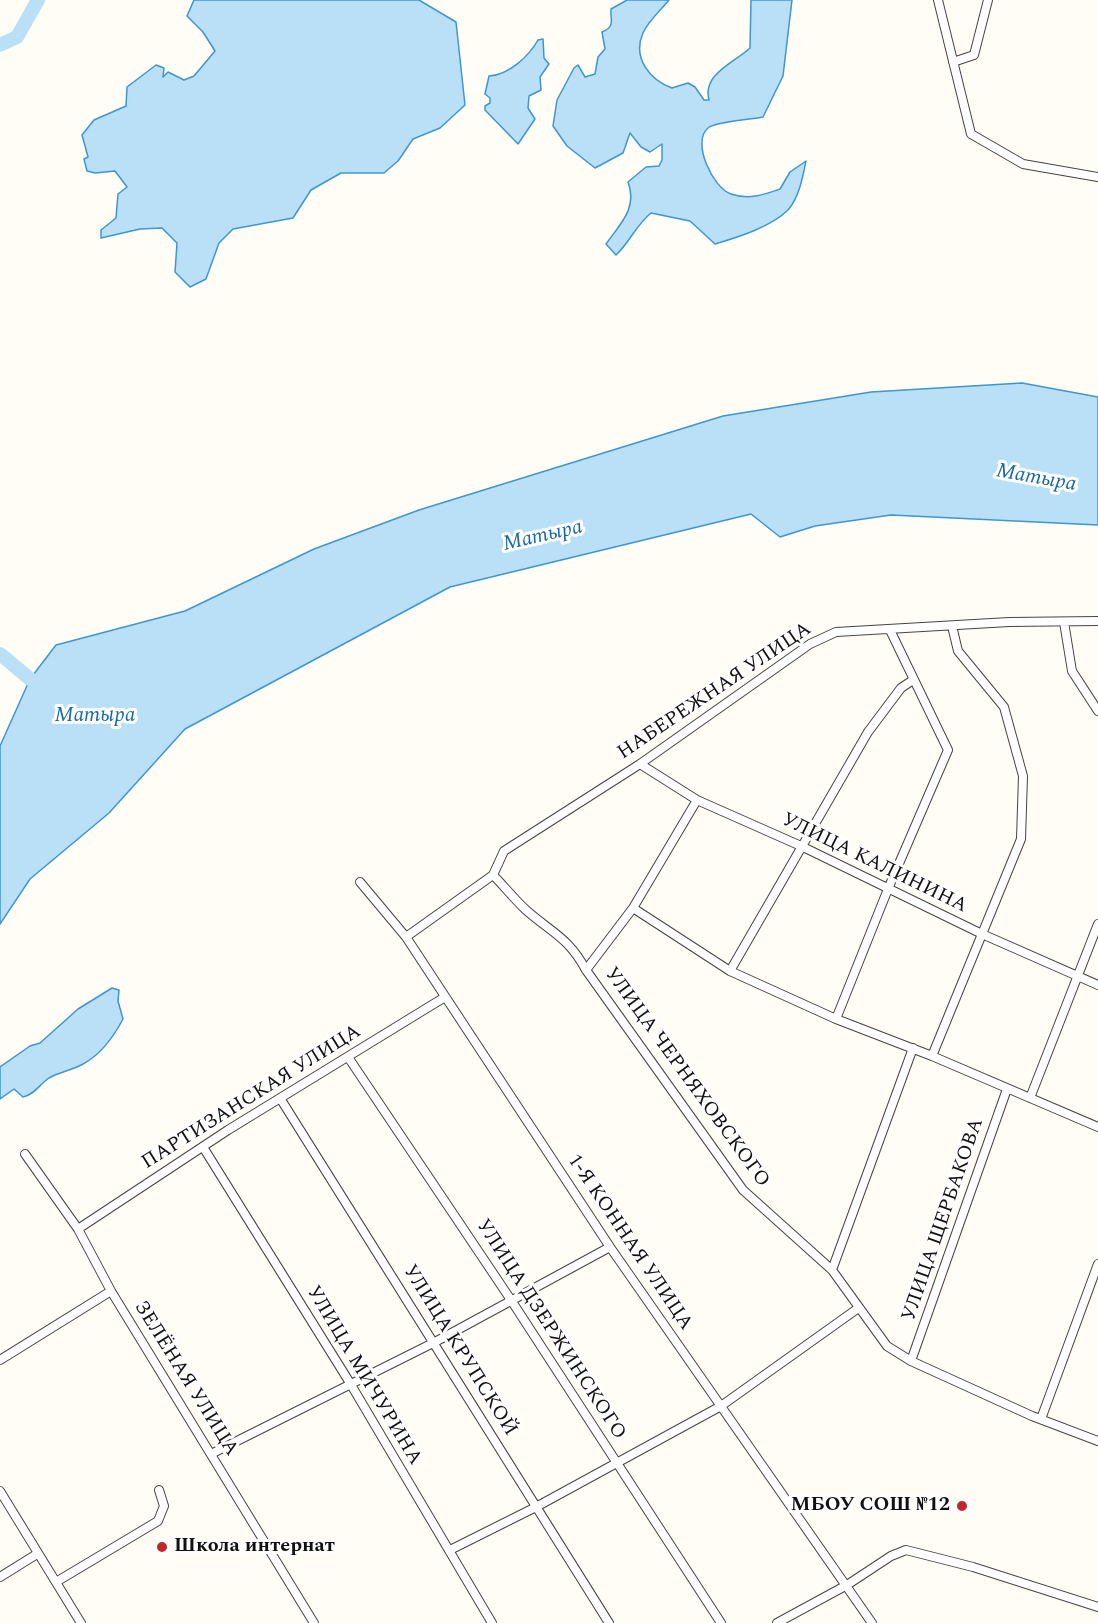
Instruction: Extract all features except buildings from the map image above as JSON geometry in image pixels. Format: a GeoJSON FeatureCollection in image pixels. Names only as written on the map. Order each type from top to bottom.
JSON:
{"type":"FeatureCollection","features":[{"type":"Feature","properties":{"kind":"street"},"geometry":{"type":"LineString","coordinates":[[938,0],[971,134],[1023,164],[1098,177]]}},
{"type":"Feature","properties":{"kind":"street"},"geometry":{"type":"LineString","coordinates":[[953,62],[974,56],[988,0]]}},
{"type":"Feature","properties":{"kind":"street","name":"НАБЕРЕЖНАЯ УЛИЦА"},"geometry":{"type":"LineString","coordinates":[[406,937],[493,875],[504,851],[640,764],[810,644],[836,632],[1009,622],[1098,621]]}},
{"type":"Feature","properties":{"kind":"street"},"geometry":{"type":"LineString","coordinates":[[1064,622],[1072,671],[1098,711]]}},
{"type":"Feature","properties":{"kind":"street"},"geometry":{"type":"LineString","coordinates":[[932,1056],[1021,839],[1023,776],[1005,707],[957,651],[952,626]]}},
{"type":"Feature","properties":{"kind":"street"},"geometry":{"type":"LineString","coordinates":[[836,1019],[888,889],[948,750],[933,714],[913,680],[890,630]]}},
{"type":"Feature","properties":{"kind":"street"},"geometry":{"type":"LineString","coordinates":[[730,971],[868,732],[901,688],[913,680]]}},
{"type":"Feature","properties":{"kind":"street","name":"УЛИЦА КАЛИНИНА"},"geometry":{"type":"LineString","coordinates":[[640,764],[697,800],[801,846],[982,934],[1098,986]]}},
{"type":"Feature","properties":{"kind":"street"},"geometry":{"type":"LineString","coordinates":[[586,970],[633,908],[697,800]]}},
{"type":"Feature","properties":{"kind":"street","name":"УЛИЦА ЧЕРНЯХОВСКОГО"},"geometry":{"type":"LineString","coordinates":[[493,875],[526,910],[556,931],[575,949],[586,970],[743,1190],[832,1270],[857,1309],[887,1346],[911,1361],[1041,1419],[1098,1441]]}},
{"type":"Feature","properties":{"kind":"street","name":"1-Я КОННАЯ УЛИЦА"},"geometry":{"type":"LineString","coordinates":[[360,882],[406,937],[610,1246],[872,1623]]}},
{"type":"Feature","properties":{"kind":"street"},"geometry":{"type":"LineString","coordinates":[[633,908],[730,971],[836,1019],[913,1048],[1098,1127]]}},
{"type":"Feature","properties":{"kind":"street"},"geometry":{"type":"LineString","coordinates":[[1030,1098],[1098,924]]}},
{"type":"Feature","properties":{"kind":"street","name":"ПАРТИЗАНСКАЯ УЛИЦА"},"geometry":{"type":"LineString","coordinates":[[78,1229],[280,1098],[445,997]]}},
{"type":"Feature","properties":{"kind":"street"},"geometry":{"type":"LineString","coordinates":[[832,1270],[913,1048]]}},
{"type":"Feature","properties":{"kind":"street","name":"УЛИЦА ДЗЕРЖИНСКОГО"},"geometry":{"type":"LineString","coordinates":[[348,1057],[512,1300],[721,1623]]}},
{"type":"Feature","properties":{"kind":"street","name":"УЛИЦА ЩЕРБАКОВА"},"geometry":{"type":"LineString","coordinates":[[911,1361],[1007,1089]]}},
{"type":"Feature","properties":{"kind":"street","name":"УЛИЦА КРУПСКОЙ"},"geometry":{"type":"LineString","coordinates":[[280,1098],[609,1623]]}},
{"type":"Feature","properties":{"kind":"street","name":"УЛИЦА МИЧУРИНА"},"geometry":{"type":"LineString","coordinates":[[203,1148],[350,1383],[492,1623]]}},
{"type":"Feature","properties":{"kind":"street","name":"ЗЕЛЁНАЯ УЛИЦА"},"geometry":{"type":"LineString","coordinates":[[25,1154],[78,1229],[111,1291],[213,1453],[314,1623]]}},
{"type":"Feature","properties":{"kind":"street"},"geometry":{"type":"LineString","coordinates":[[213,1453],[435,1342],[610,1246]]}},
{"type":"Feature","properties":{"kind":"street"},"geometry":{"type":"LineString","coordinates":[[1041,1419],[1098,1264]]}},
{"type":"Feature","properties":{"kind":"street"},"geometry":{"type":"LineString","coordinates":[[0,1360],[111,1291]]}},
{"type":"Feature","properties":{"kind":"street"},"geometry":{"type":"LineString","coordinates":[[450,1550],[536,1507],[721,1406],[857,1309]]}},
{"type":"Feature","properties":{"kind":"street"},"geometry":{"type":"LineString","coordinates":[[56,1582],[158,1521],[164,1506],[159,1490]]}},
{"type":"Feature","properties":{"kind":"street"},"geometry":{"type":"LineString","coordinates":[[0,1491],[81,1623]]}},
{"type":"Feature","properties":{"kind":"street"},"geometry":{"type":"LineString","coordinates":[[777,1623],[847,1585],[891,1556],[906,1550],[973,1567],[1098,1607]]}},
{"type":"Feature","properties":{"kind":"street"},"geometry":{"type":"LineString","coordinates":[[0,1577],[37,1554]]}},
{"type":"Feature","properties":{"kind":"water"},"geometry":{"type":"Polygon","coordinates":[[[194,0],[419,0],[456,22],[465,105],[440,128],[413,139],[398,161],[384,173],[341,173],[311,190],[293,218],[233,229],[219,243],[206,279],[190,287],[175,272],[177,243],[162,228],[140,229],[101,238],[101,230],[116,218],[118,194],[127,187],[115,171],[95,173],[87,171],[84,159],[88,157],[82,135],[94,120],[126,106],[127,87],[156,65],[164,68],[163,77],[168,72],[184,80],[194,76],[215,51],[203,32],[187,16],[194,0]]]}},
{"type":"Feature","properties":{"kind":"water"},"geometry":{"type":"Polygon","coordinates":[[[627,0],[669,0],[643,33],[640,51],[645,67],[650,74],[664,84],[672,88],[688,83],[695,87],[704,100],[709,100],[710,83],[715,76],[750,48],[751,0],[792,0],[783,76],[763,117],[712,126],[703,135],[702,143],[706,164],[717,183],[724,190],[738,196],[756,196],[780,189],[790,172],[806,161],[795,199],[788,210],[773,222],[715,244],[690,221],[651,213],[616,255],[606,244],[629,208],[631,200],[628,182],[646,167],[659,166],[662,160],[662,144],[650,152],[641,147],[630,133],[623,153],[595,168],[567,146],[553,126],[557,100],[574,68],[578,65],[585,77],[595,74],[598,57],[605,49],[602,32],[611,25],[611,9],[627,0]]]}},
{"type":"Feature","properties":{"kind":"water"},"geometry":{"type":"Polygon","coordinates":[[[543,39],[544,58],[549,64],[540,77],[541,90],[529,96],[528,108],[535,119],[518,144],[485,110],[485,106],[490,103],[490,98],[485,94],[489,76],[511,68],[524,58],[538,40],[543,39]]]}},
{"type":"Feature","properties":{"kind":"water","name":"Матыра"},"geometry":{"type":"Polygon","coordinates":[[[1022,383],[1098,397],[1098,525],[891,515],[815,526],[780,537],[751,514],[450,587],[185,729],[109,813],[30,879],[0,924],[0,746],[30,679],[56,645],[185,611],[314,549],[419,510],[723,416],[871,392],[1022,383]]]}},
{"type":"Feature","properties":{"kind":"water"},"geometry":{"type":"Polygon","coordinates":[[[112,988],[119,990],[118,1001],[123,1019],[101,1050],[83,1064],[49,1078],[27,1096],[23,1097],[14,1089],[0,1099],[0,1067],[30,1046],[40,1043],[78,1009],[112,988]]]}},
{"type":"Feature","properties":{"kind":"waterway"},"geometry":{"type":"LineString","coordinates":[[0,45],[17,37],[38,0]]}},
{"type":"Feature","properties":{"kind":"waterway"},"geometry":{"type":"LineString","coordinates":[[0,654],[30,679],[47,688]]}},
{"type":"Feature","properties":{"kind":"place","name":"МБОУ СОШ №12"},"geometry":{"type":"Point","coordinates":[962,1506]}},
{"type":"Feature","properties":{"kind":"place","name":"Школа интернат"},"geometry":{"type":"Point","coordinates":[162,1547]}}]}
